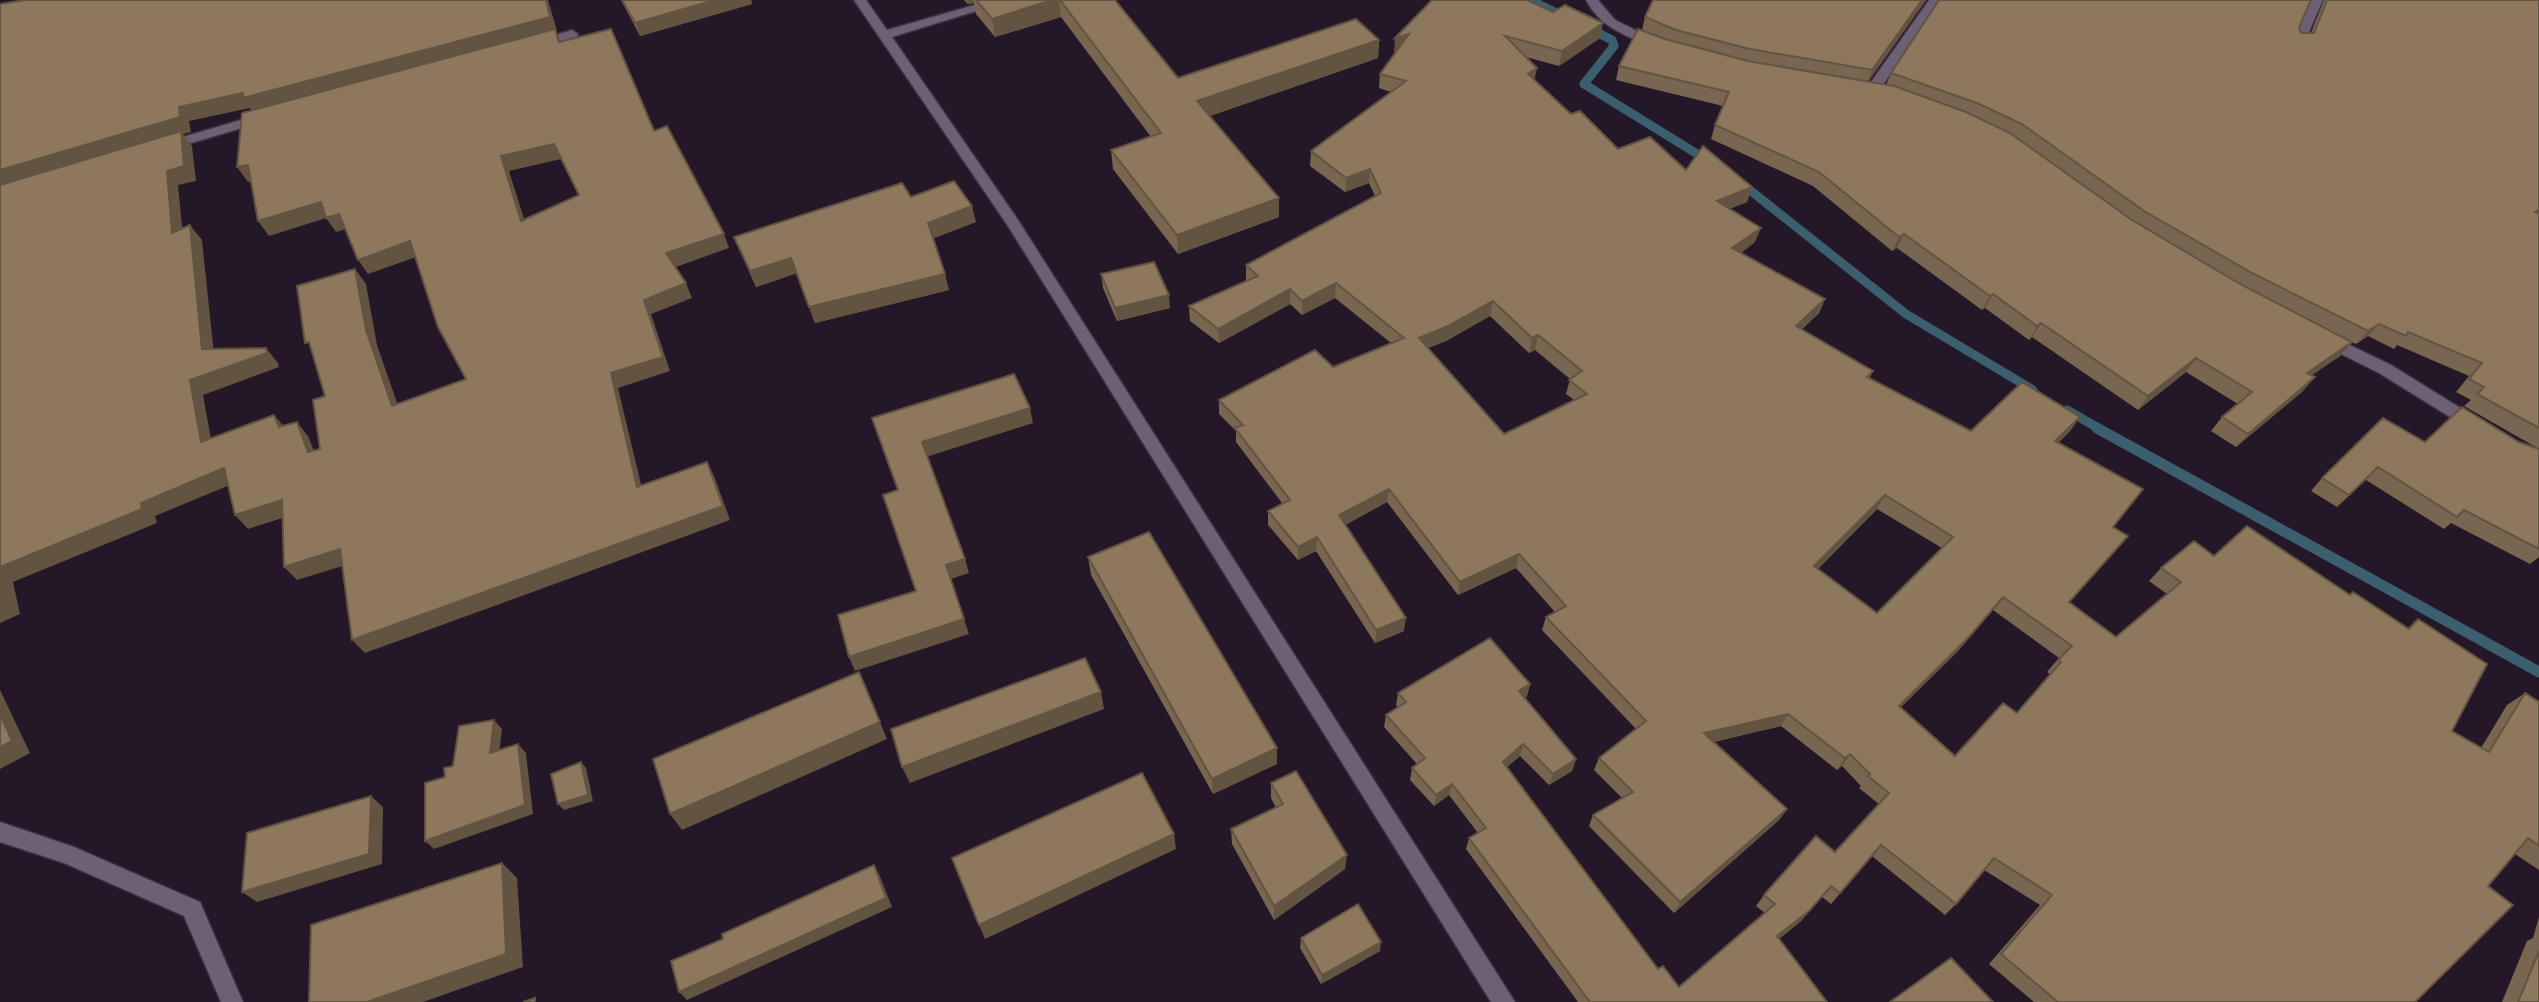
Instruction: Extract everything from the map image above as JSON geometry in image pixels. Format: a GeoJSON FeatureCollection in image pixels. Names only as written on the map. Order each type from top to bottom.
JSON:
{"type":"FeatureCollection","features":[{"type":"Feature","properties":{"kind":"street"},"geometry":{"type":"LineString","coordinates":[[860,0],[1013,223],[1503,1002]]}},
{"type":"Feature","properties":{"kind":"street"},"geometry":{"type":"LineString","coordinates":[[884,35],[1006,0]]}},
{"type":"Feature","properties":{"kind":"street"},"geometry":{"type":"LineString","coordinates":[[1592,0],[1598,15],[1621,29],[1667,48]]}},
{"type":"Feature","properties":{"kind":"street"},"geometry":{"type":"LineString","coordinates":[[1892,94],[1865,90],[1935,0]]}},
{"type":"Feature","properties":{"kind":"street"},"geometry":{"type":"LineString","coordinates":[[2299,41],[2317,0]]}},
{"type":"Feature","properties":{"kind":"street"},"geometry":{"type":"LineString","coordinates":[[522,47],[572,34]]}},
{"type":"Feature","properties":{"kind":"street"},"geometry":{"type":"LineString","coordinates":[[151,150],[280,112]]}},
{"type":"Feature","properties":{"kind":"street"},"geometry":{"type":"LineString","coordinates":[[2310,331],[2385,369],[2488,433]]}},
{"type":"Feature","properties":{"kind":"street"},"geometry":{"type":"LineString","coordinates":[[0,832],[67,854],[192,909],[232,1002]]}},
{"type":"Feature","properties":{"kind":"building"},"geometry":{"type":"Polygon","coordinates":[[[25,0],[546,0],[550,17],[243,98],[243,93],[179,107],[180,117],[0,170],[0,4],[25,0]]]}},
{"type":"Feature","properties":{"kind":"building"},"geometry":{"type":"Polygon","coordinates":[[[622,0],[715,0],[635,23],[622,0]]]}},
{"type":"Feature","properties":{"kind":"building"},"geometry":{"type":"Polygon","coordinates":[[[976,0],[1052,0],[992,19],[976,0]]]}},
{"type":"Feature","properties":{"kind":"building"},"geometry":{"type":"Polygon","coordinates":[[[1060,0],[1115,0],[1178,78],[1356,19],[1379,40],[1197,101],[1279,198],[1177,235],[1111,150],[1161,133],[1060,0]]]}},
{"type":"Feature","properties":{"kind":"building"},"geometry":{"type":"Polygon","coordinates":[[[1432,0],[1527,0],[1553,12],[1565,5],[1603,23],[1562,51],[1505,36],[1537,68],[1528,74],[1571,114],[1580,111],[1618,149],[1650,137],[1686,170],[1703,146],[1752,187],[1717,201],[1761,228],[1732,248],[1825,299],[1796,326],[1873,371],[1867,377],[1971,431],[2022,382],[2080,417],[2055,441],[2143,489],[2113,527],[2128,536],[2069,602],[2116,637],[2181,582],[2161,568],[2194,541],[2214,556],[2247,526],[2350,595],[2353,592],[2409,629],[2418,619],[2487,664],[2452,731],[2489,752],[2525,693],[2539,702],[2539,846],[2528,838],[2488,886],[2513,905],[2415,1002],[2058,1002],[2001,954],[2052,895],[1994,858],[1956,904],[1881,845],[1840,893],[1831,886],[1809,911],[1777,936],[1827,1002],[1590,1002],[1469,838],[1486,828],[1452,784],[1436,795],[1412,768],[1425,758],[1386,715],[1406,702],[1398,693],[1490,638],[1530,684],[1519,691],[1576,759],[1553,774],[1523,744],[1503,762],[1658,969],[1663,966],[1679,987],[1775,904],[1764,895],[1816,836],[1835,852],[1889,793],[1868,776],[1870,774],[1850,754],[1845,758],[1788,714],[1704,733],[1787,809],[1680,902],[1593,815],[1633,792],[1599,758],[1646,721],[1546,617],[1566,606],[1519,554],[1460,582],[1389,489],[1339,515],[1406,618],[1376,630],[1317,537],[1298,547],[1268,511],[1290,500],[1235,428],[1243,425],[1219,400],[1315,350],[1333,367],[1404,338],[1336,283],[1302,301],[1290,289],[1218,329],[1189,306],[1258,276],[1246,265],[1381,193],[1370,169],[1346,178],[1311,151],[1406,81],[1380,74],[1409,34],[1395,38],[1432,0]],[[1493,301],[1448,326],[1419,338],[1504,434],[1587,394],[1569,380],[1582,371],[1538,335],[1532,338],[1493,301]],[[1885,495],[1814,566],[1877,613],[1953,537],[1885,495]],[[2003,597],[1968,638],[1899,706],[1955,756],[2003,703],[2017,713],[2072,646],[2003,597]]]}},
{"type":"Feature","properties":{"kind":"building"},"geometry":{"type":"Polygon","coordinates":[[[1653,0],[1922,0],[1872,70],[1750,49],[1676,30],[1645,17],[1653,0]]]}},
{"type":"Feature","properties":{"kind":"building"},"geometry":{"type":"Polygon","coordinates":[[[1939,0],[2311,0],[2299,27],[2301,33],[2314,33],[2327,0],[2539,0],[2539,209],[2535,212],[2539,213],[2539,428],[2477,394],[2484,387],[2469,379],[2482,363],[2408,332],[2406,336],[2379,324],[2368,331],[2252,273],[2144,211],[2022,124],[1977,103],[1891,73],[1939,0]]]}},
{"type":"Feature","properties":{"kind":"building"},"geometry":{"type":"Polygon","coordinates":[[[555,29],[559,42],[611,29],[654,131],[667,126],[724,234],[666,253],[686,283],[644,300],[663,357],[611,373],[637,487],[707,462],[723,506],[352,640],[340,549],[284,567],[282,500],[235,515],[224,468],[141,503],[142,509],[0,567],[0,185],[181,131],[184,166],[167,171],[172,233],[190,225],[202,349],[266,348],[267,353],[190,380],[201,442],[274,415],[279,427],[297,422],[308,452],[320,449],[313,400],[325,396],[309,342],[305,343],[297,286],[355,269],[366,330],[392,406],[466,379],[438,327],[410,241],[358,260],[339,214],[326,218],[321,202],[258,221],[248,165],[237,167],[242,113],[555,29]],[[554,144],[501,156],[521,221],[579,195],[554,144]]]}},
{"type":"Feature","properties":{"kind":"building"},"geometry":{"type":"Polygon","coordinates":[[[1638,29],[1748,61],[1894,86],[1966,112],[2010,133],[2132,220],[2240,284],[2352,342],[2307,373],[2315,377],[2248,434],[2222,417],[2252,392],[2196,358],[2148,396],[2041,323],[2037,326],[1993,294],[1990,296],[1904,234],[1899,237],[1819,172],[1715,125],[1729,92],[1619,66],[1638,29]]]}},
{"type":"Feature","properties":{"kind":"building"},"geometry":{"type":"Polygon","coordinates":[[[954,181],[972,206],[928,223],[945,274],[809,307],[791,258],[750,271],[734,237],[902,183],[911,197],[954,181]]]}},
{"type":"Feature","properties":{"kind":"building"},"geometry":{"type":"Polygon","coordinates":[[[1154,262],[1169,295],[1115,308],[1101,274],[1154,262]]]}},
{"type":"Feature","properties":{"kind":"building"},"geometry":{"type":"Polygon","coordinates":[[[1014,374],[1030,408],[922,442],[965,559],[946,565],[964,619],[849,657],[838,615],[916,591],[883,495],[898,490],[872,418],[1014,374]]]}},
{"type":"Feature","properties":{"kind":"building"},"geometry":{"type":"Polygon","coordinates":[[[2462,407],[2519,442],[2539,449],[2539,549],[2464,510],[2457,517],[2378,467],[2349,495],[2322,478],[2383,418],[2425,442],[2462,407]]]}},
{"type":"Feature","properties":{"kind":"building"},"geometry":{"type":"Polygon","coordinates":[[[1149,532],[1277,748],[1212,779],[1088,557],[1149,532]]]}},
{"type":"Feature","properties":{"kind":"building"},"geometry":{"type":"Polygon","coordinates":[[[1085,658],[1101,692],[902,767],[891,729],[1085,658]]]}},
{"type":"Feature","properties":{"kind":"building"},"geometry":{"type":"Polygon","coordinates":[[[859,672],[880,722],[670,814],[653,759],[859,672]]]}},
{"type":"Feature","properties":{"kind":"building"},"geometry":{"type":"Polygon","coordinates":[[[0,714],[12,741],[0,747],[0,714]]]}},
{"type":"Feature","properties":{"kind":"building"},"geometry":{"type":"Polygon","coordinates":[[[494,720],[490,753],[518,744],[525,805],[425,841],[425,783],[445,777],[444,768],[453,766],[459,726],[494,720]]]}},
{"type":"Feature","properties":{"kind":"building"},"geometry":{"type":"Polygon","coordinates":[[[581,762],[588,795],[558,804],[551,774],[581,762]]]}},
{"type":"Feature","properties":{"kind":"building"},"geometry":{"type":"Polygon","coordinates":[[[1296,771],[1347,855],[1274,906],[1231,829],[1283,804],[1271,783],[1296,771]]]}},
{"type":"Feature","properties":{"kind":"building"},"geometry":{"type":"Polygon","coordinates":[[[1142,773],[1174,834],[979,925],[952,858],[1142,773]]]}},
{"type":"Feature","properties":{"kind":"building"},"geometry":{"type":"Polygon","coordinates":[[[371,796],[369,854],[242,892],[247,833],[371,796]]]}},
{"type":"Feature","properties":{"kind":"building"},"geometry":{"type":"Polygon","coordinates":[[[502,863],[506,954],[367,1002],[309,1002],[311,925],[502,863]]]}},
{"type":"Feature","properties":{"kind":"building"},"geometry":{"type":"Polygon","coordinates":[[[874,865],[886,898],[679,992],[671,961],[723,939],[722,934],[874,865]]]}},
{"type":"Feature","properties":{"kind":"building"},"geometry":{"type":"Polygon","coordinates":[[[1358,904],[1381,942],[1322,975],[1301,938],[1358,904]]]}},
{"type":"Feature","properties":{"kind":"building"},"geometry":{"type":"Polygon","coordinates":[[[2539,951],[2539,1002],[2518,1002],[2539,951]]]}},
{"type":"Feature","properties":{"kind":"building"},"geometry":{"type":"Polygon","coordinates":[[[1951,958],[1993,1002],[1890,1002],[1951,958]]]}},
{"type":"Feature","properties":{"kind":"waterway"},"geometry":{"type":"LineString","coordinates":[[1530,0],[1565,17]]}},
{"type":"Feature","properties":{"kind":"waterway"},"geometry":{"type":"LineString","coordinates":[[1589,28],[1612,40],[1614,46],[1584,84],[1707,160]]}},
{"type":"Feature","properties":{"kind":"waterway"},"geometry":{"type":"LineString","coordinates":[[1741,183],[1906,314],[2033,390]]}},
{"type":"Feature","properties":{"kind":"waterway"},"geometry":{"type":"LineString","coordinates":[[2067,410],[2100,429]]}},
{"type":"Feature","properties":{"kind":"waterway"},"geometry":{"type":"LineString","coordinates":[[2097,428],[2539,672]]}}]}
